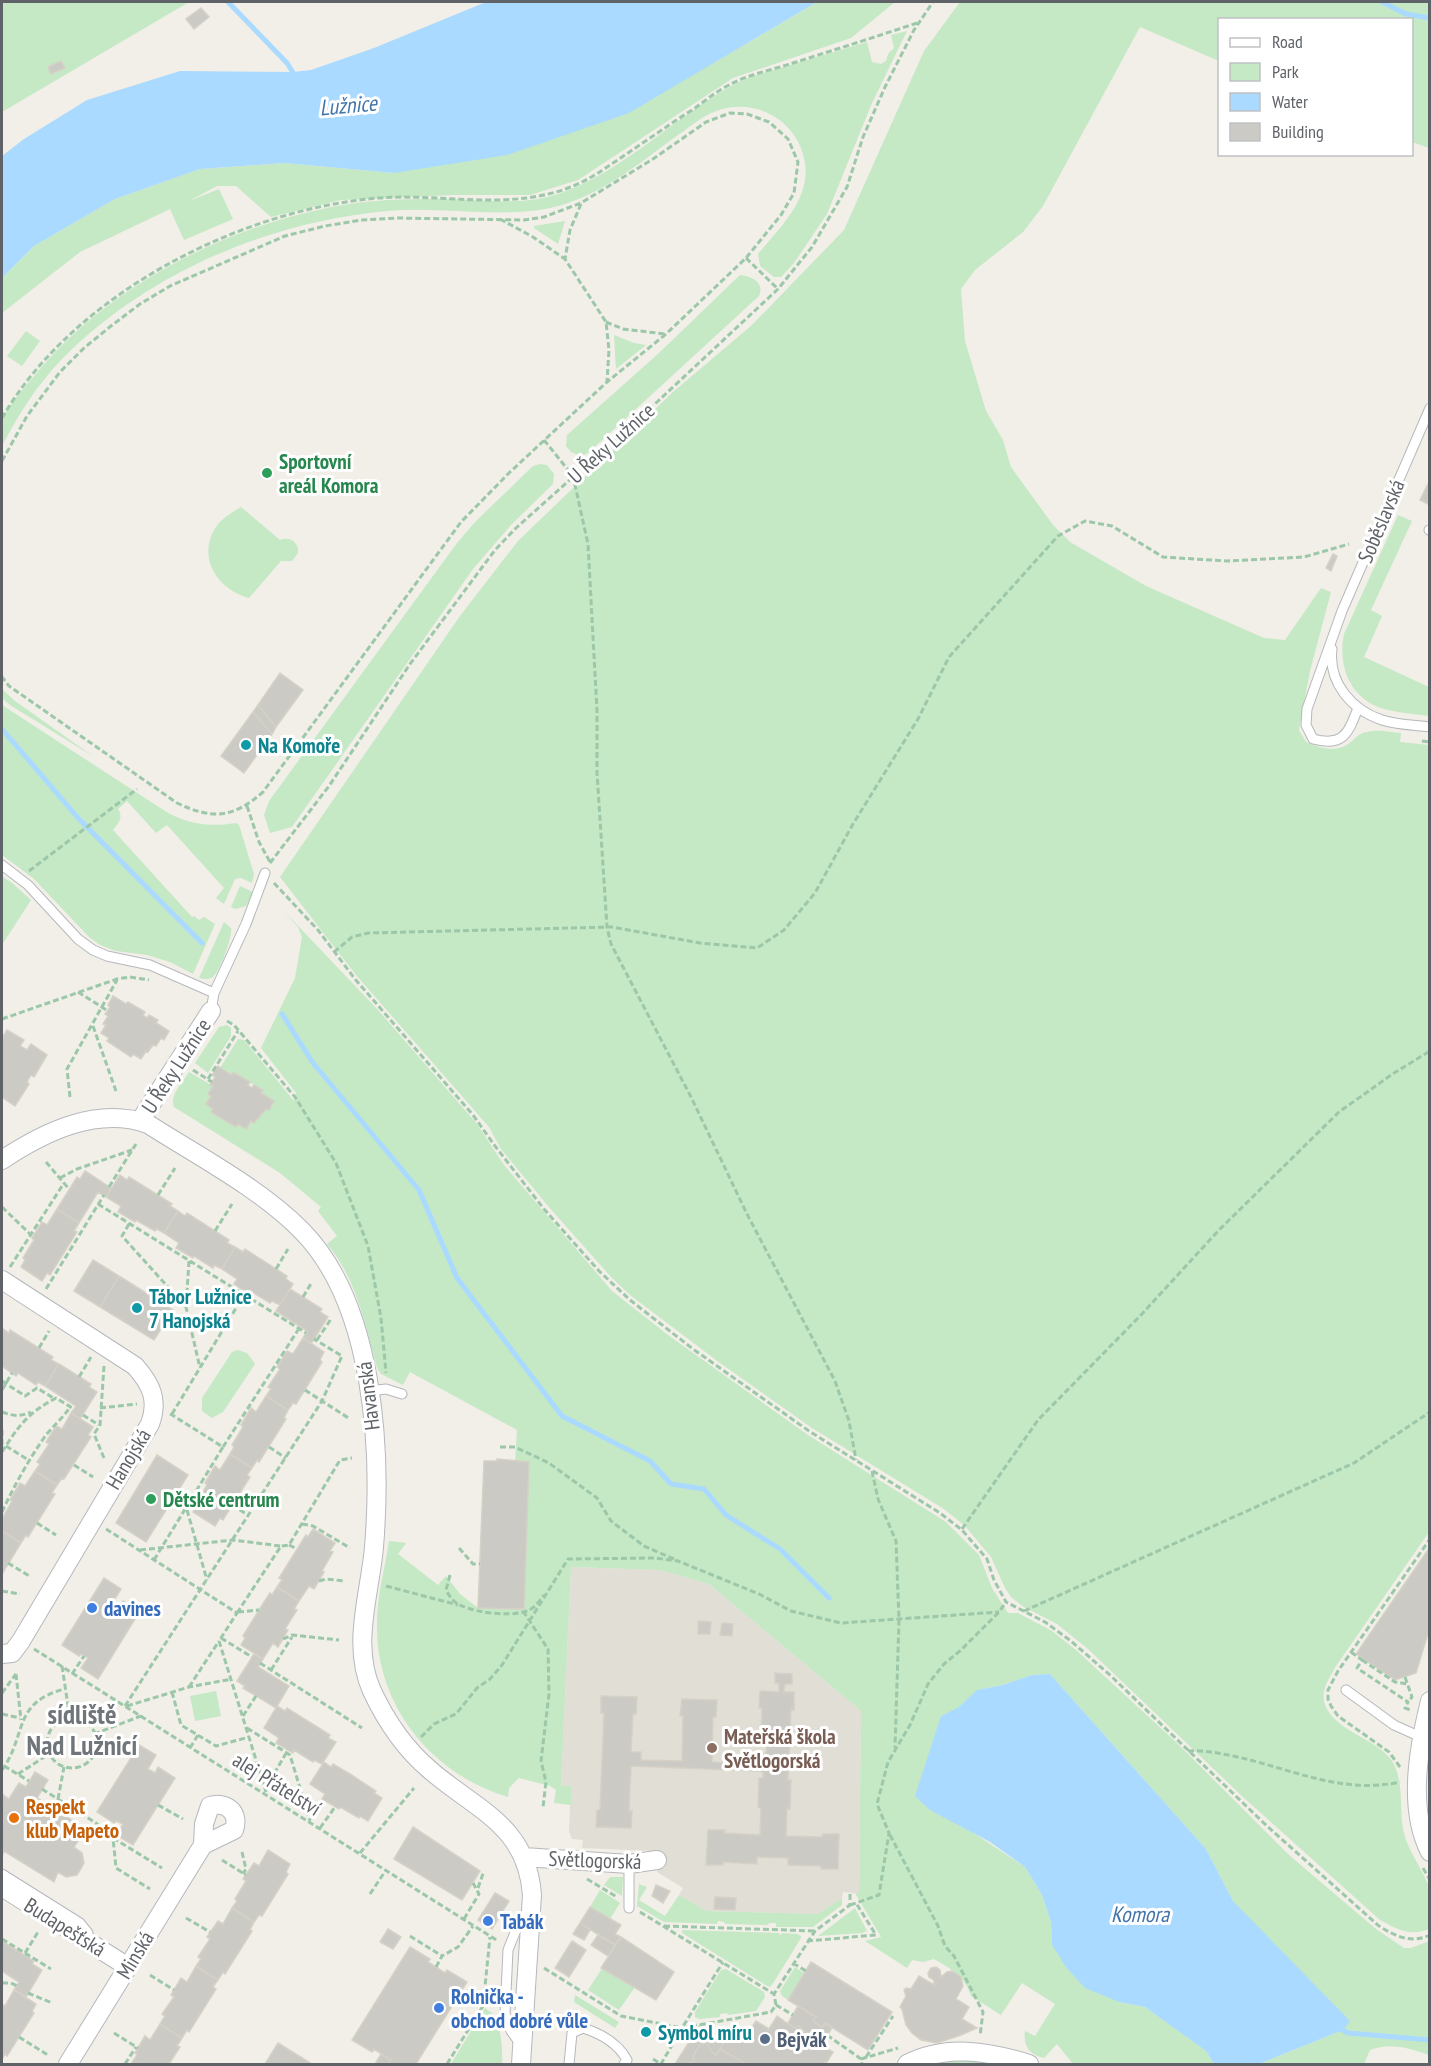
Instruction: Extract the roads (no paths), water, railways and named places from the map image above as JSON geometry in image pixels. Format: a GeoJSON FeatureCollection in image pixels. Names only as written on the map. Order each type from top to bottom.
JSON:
{"type":"FeatureCollection","features":[{"type":"Feature","properties":{"kind":"street","name":"U Řeky Lužnice"},"geometry":{"type":"LineString","coordinates":[[140,1121],[213,1002]]}},
{"type":"Feature","properties":{"kind":"street","name":"Havanská"},"geometry":{"type":"LineString","coordinates":[[2,1160],[52,1133],[88,1119],[108,1117],[140,1121],[260,1196],[278,1209],[310,1240],[334,1276],[348,1307],[362,1345],[369,1391],[377,1510],[362,1634],[364,1661],[371,1688],[386,1718],[403,1744],[430,1770],[499,1823],[524,1857]]}},
{"type":"Feature","properties":{"kind":"street","name":"Hanojská"},"geometry":{"type":"LineString","coordinates":[[3,1278],[99,1349],[135,1366],[154,1392],[155,1402],[150,1424],[21,1641],[5,1654]]}},
{"type":"Feature","properties":{"kind":"street"},"geometry":{"type":"LineString","coordinates":[[1423,1706],[1426,1738],[1418,1807],[1430,1852]]}},
{"type":"Feature","properties":{"kind":"street","name":"Minská"},"geometry":{"type":"LineString","coordinates":[[68,2064],[203,1845]]}},
{"type":"Feature","properties":{"kind":"street","name":"Světlogorská"},"geometry":{"type":"LineString","coordinates":[[522,2056],[531,1908],[530,1878],[524,1857],[629,1864],[657,1860]]}},
{"type":"Feature","properties":{"kind":"street","name":"Budapešťská"},"geometry":{"type":"LineString","coordinates":[[2,1887],[128,1967]]}},
{"type":"Feature","properties":{"kind":"street"},"geometry":{"type":"LineString","coordinates":[[907,2064],[939,2053],[978,2052],[1029,2064]]}},
{"type":"Feature","properties":{"kind":"lane","name":"Soběslavská"},"geometry":{"type":"LineString","coordinates":[[1358,708],[1348,730],[1340,739],[1328,743],[1313,739],[1306,725],[1307,709],[1334,635],[1430,408]]}},
{"type":"Feature","properties":{"kind":"lane"},"geometry":{"type":"LineString","coordinates":[[1334,635],[1331,658],[1335,678],[1341,690],[1358,708],[1385,721],[1430,727]]}},
{"type":"Feature","properties":{"kind":"lane"},"geometry":{"type":"LineString","coordinates":[[2,865],[40,896],[78,939],[93,950],[107,956],[150,964],[213,1002],[265,873]]}},
{"type":"Feature","properties":{"kind":"lane"},"geometry":{"type":"LineString","coordinates":[[369,1391],[387,1389],[402,1394]]}},
{"type":"Feature","properties":{"kind":"lane"},"geometry":{"type":"LineString","coordinates":[[1346,1690],[1394,1725],[1426,1738]]}},
{"type":"Feature","properties":{"kind":"lane"},"geometry":{"type":"LineString","coordinates":[[629,1864],[632,1909]]}},
{"type":"Feature","properties":{"kind":"lane"},"geometry":{"type":"LineString","coordinates":[[2,1874],[80,1923],[88,1933]]}},
{"type":"Feature","properties":{"kind":"lane"},"geometry":{"type":"LineString","coordinates":[[568,2064],[572,2033],[583,2028],[599,2033],[621,2049],[627,2060],[624,2064]]}},
{"type":"Feature","properties":{"kind":"water","name":"Lužnice"},"geometry":{"type":"Polygon","coordinates":[[[486,2],[817,2],[629,113],[507,155],[394,173],[284,163],[200,169],[115,199],[34,246],[2,278],[2,156],[24,139],[87,100],[180,71],[293,72],[311,70],[374,48],[486,2]]]}},
{"type":"Feature","properties":{"kind":"water","name":"Komora"},"geometry":{"type":"Polygon","coordinates":[[[1050,1674],[1206,1849],[1233,1901],[1350,2021],[1343,2030],[1259,2064],[1214,2064],[1206,2051],[1145,2007],[1119,2002],[1085,1988],[1066,1967],[1052,1945],[1051,1922],[1042,1895],[1025,1867],[990,1842],[930,1810],[915,1796],[941,1716],[959,1707],[977,1690],[1003,1685],[1032,1675],[1050,1674]]]}},
{"type":"Feature","properties":{"kind":"waterway"},"geometry":{"type":"LineString","coordinates":[[228,2],[287,63],[297,79]]}},
{"type":"Feature","properties":{"kind":"waterway"},"geometry":{"type":"LineString","coordinates":[[1382,2],[1406,14],[1430,18]]}},
{"type":"Feature","properties":{"kind":"waterway"},"geometry":{"type":"LineString","coordinates":[[2,729],[78,818],[202,943]]}},
{"type":"Feature","properties":{"kind":"waterway"},"geometry":{"type":"LineString","coordinates":[[282,1014],[313,1063],[419,1190],[457,1278],[562,1416],[650,1461],[671,1484],[704,1489],[726,1515],[780,1549],[829,1598]]}},
{"type":"Feature","properties":{"kind":"waterway"},"geometry":{"type":"LineString","coordinates":[[1337,2027],[1348,2033],[1430,2040]]}},
{"type":"Feature","properties":{"kind":"place","name":"Sportovní areál Komora"},"geometry":{"type":"Point","coordinates":[267,473]}},
{"type":"Feature","properties":{"kind":"place","name":"Na Komoře"},"geometry":{"type":"Point","coordinates":[246,745]}},
{"type":"Feature","properties":{"kind":"place","name":"Tábor Lužnice 7 Hanojská"},"geometry":{"type":"Point","coordinates":[137,1308]}},
{"type":"Feature","properties":{"kind":"place","name":"Dětské centrum"},"geometry":{"type":"Point","coordinates":[151,1499]}},
{"type":"Feature","properties":{"kind":"place","name":"davines"},"geometry":{"type":"Point","coordinates":[92,1608]}},
{"type":"Feature","properties":{"kind":"place","name":"Mateřská škola Světlogorská"},"geometry":{"type":"Point","coordinates":[712,1748]}},
{"type":"Feature","properties":{"kind":"place","name":"Respekt klub Mapeto"},"geometry":{"type":"Point","coordinates":[14,1818]}},
{"type":"Feature","properties":{"kind":"place","name":"Tabák"},"geometry":{"type":"Point","coordinates":[488,1921]}},
{"type":"Feature","properties":{"kind":"place","name":"Rolnička - obchod dobré vůle"},"geometry":{"type":"Point","coordinates":[439,2008]}},
{"type":"Feature","properties":{"kind":"place","name":"Symbol míru"},"geometry":{"type":"Point","coordinates":[646,2032]}},
{"type":"Feature","properties":{"kind":"place","name":"Bejvák"},"geometry":{"type":"Point","coordinates":[765,2039]}},
{"type":"Feature","properties":{"kind":"district","name":"sídliště Nad Lužnicí"},"geometry":{"type":"Point","coordinates":[82,1730]}}]}
